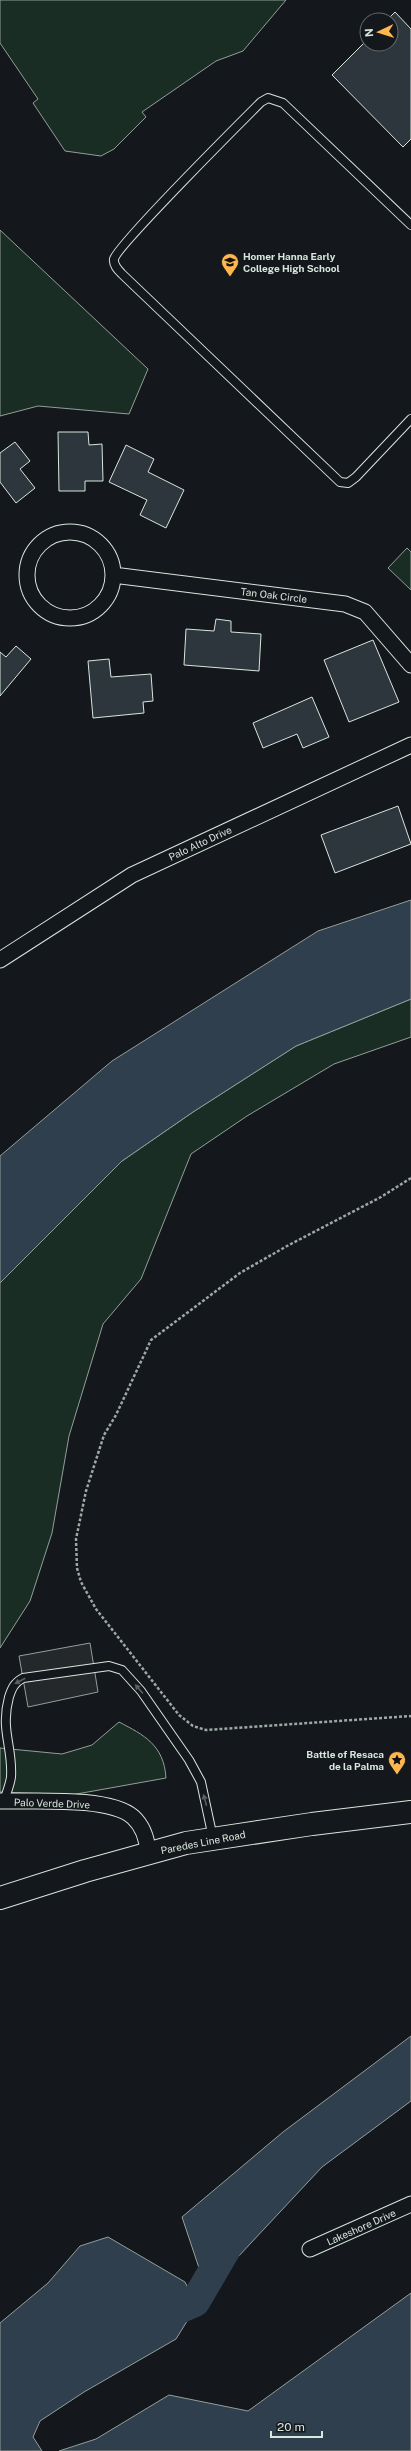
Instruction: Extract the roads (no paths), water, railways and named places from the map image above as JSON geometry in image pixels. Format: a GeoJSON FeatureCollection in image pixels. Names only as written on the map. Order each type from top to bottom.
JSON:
{"type":"FeatureCollection","features":[{"type":"Feature","properties":{"kind":"main road","name":"Paredes Line Road"},"geometry":{"type":"LineString","coordinates":[[0,1898],[148,1852],[213,1838],[411,1812]]}},
{"type":"Feature","properties":{"kind":"street"},"geometry":{"type":"LineString","coordinates":[[70,532],[84,534],[100,545],[111,561],[113,575],[111,590],[103,602],[92,612],[63,617],[49,612],[38,602],[30,590],[27,575],[30,562],[36,550],[45,540],[57,534],[70,532]]}},
{"type":"Feature","properties":{"kind":"street","name":"Tan Oak Circle"},"geometry":{"type":"LineString","coordinates":[[113,575],[345,604],[365,612],[411,664]]}},
{"type":"Feature","properties":{"kind":"street","name":"Palo Alto Drive"},"geometry":{"type":"LineString","coordinates":[[0,960],[132,875],[411,745]]}},
{"type":"Feature","properties":{"kind":"street","name":"Palo Verde Drive"},"geometry":{"type":"LineString","coordinates":[[2,1801],[84,1802],[115,1809],[132,1817],[146,1836],[148,1852]]}},
{"type":"Feature","properties":{"kind":"street","name":"Lakeshore Drive"},"geometry":{"type":"LineString","coordinates":[[310,2249],[411,2204]]}},
{"type":"Feature","properties":{"kind":"lane"},"geometry":{"type":"LineString","coordinates":[[411,225],[283,103],[268,98],[261,102],[151,216],[118,251],[114,259],[115,267],[122,274],[340,482],[348,482],[356,477],[411,419]]}},
{"type":"Feature","properties":{"kind":"lane"},"geometry":{"type":"LineString","coordinates":[[2,1801],[11,1778],[10,1759],[4,1739],[3,1712],[14,1683],[23,1678],[109,1666],[122,1670],[142,1691],[189,1760],[201,1782],[213,1838]]}},
{"type":"Feature","properties":{"kind":"water"},"geometry":{"type":"Polygon","coordinates":[[[411,900],[411,999],[296,1046],[193,1112],[122,1161],[0,1283],[0,1156],[112,1061],[318,931],[411,900]]]}},
{"type":"Feature","properties":{"kind":"water"},"geometry":{"type":"Polygon","coordinates":[[[411,2036],[411,2101],[322,2167],[208,2289],[204,2283],[182,2217],[283,2132],[411,2036]]]}},
{"type":"Feature","properties":{"kind":"water"},"geometry":{"type":"Polygon","coordinates":[[[108,2237],[185,2282],[197,2305],[176,2339],[84,2392],[40,2421],[33,2437],[42,2451],[0,2451],[0,2323],[48,2283],[80,2246],[108,2237]]]}},
{"type":"Feature","properties":{"kind":"water"},"geometry":{"type":"Polygon","coordinates":[[[411,2293],[411,2451],[59,2451],[96,2439],[169,2395],[248,2411],[411,2293]]]}},
{"type":"Feature","properties":{"kind":"waterway"},"geometry":{"type":"LineString","coordinates":[[158,2318],[195,2302],[226,2249]]}},
{"type":"Feature","properties":{"kind":"place","name":"Homer Hanna Early College High School"},"geometry":{"type":"Point","coordinates":[230,277]}},
{"type":"Feature","properties":{"kind":"place","name":"Battle of Resaca de la Palma"},"geometry":{"type":"Point","coordinates":[397,1775]}}]}
